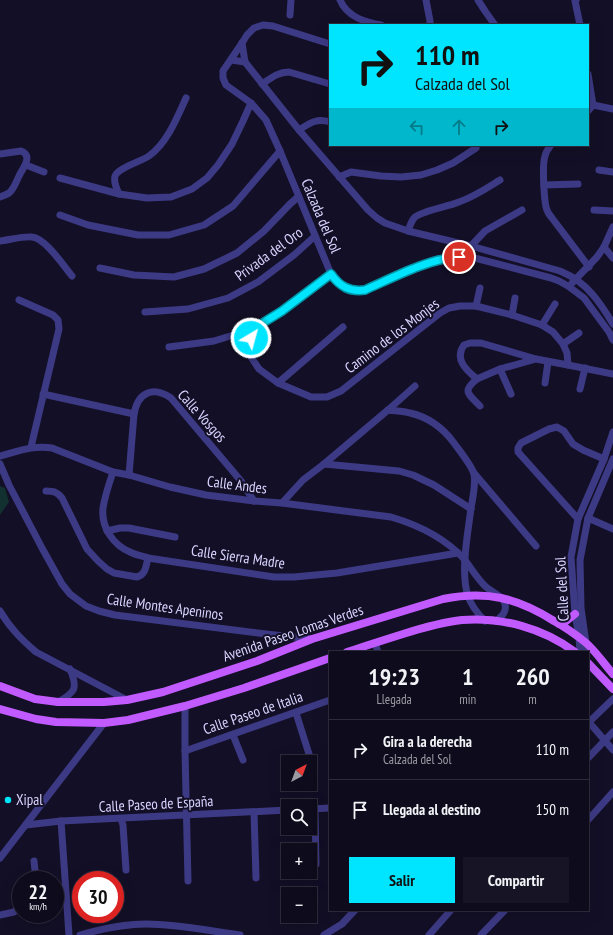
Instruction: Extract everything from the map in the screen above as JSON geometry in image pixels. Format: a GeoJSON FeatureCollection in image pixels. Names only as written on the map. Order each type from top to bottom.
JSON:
{"type":"FeatureCollection","features":[{"type":"Feature","properties":{"kind":"main road","name":"Avenida Paseo Lomas Verdes"},"geometry":{"type":"LineString","coordinates":[[0,686],[35,699],[58,702],[104,702],[127,700],[163,692],[257,661],[312,638],[444,599],[483,595],[501,597],[520,603],[559,624],[586,643],[613,674]]}},
{"type":"Feature","properties":{"kind":"main road"},"geometry":{"type":"LineString","coordinates":[[559,624],[565,622],[575,614]]}},
{"type":"Feature","properties":{"kind":"main road"},"geometry":{"type":"LineString","coordinates":[[350,651],[426,627],[463,620],[496,621],[530,628],[550,636],[573,651]]}},
{"type":"Feature","properties":{"kind":"main road"},"geometry":{"type":"LineString","coordinates":[[0,709],[36,720],[56,722],[104,723],[128,720],[185,706],[244,688],[329,658]]}},
{"type":"Feature","properties":{"kind":"main road"},"geometry":{"type":"LineString","coordinates":[[595,669],[603,662]]}},
{"type":"Feature","properties":{"kind":"main road"},"geometry":{"type":"LineString","coordinates":[[589,664],[613,689]]}},
{"type":"Feature","properties":{"kind":"street"},"geometry":{"type":"LineString","coordinates":[[290,15],[291,0]]}},
{"type":"Feature","properties":{"kind":"street"},"geometry":{"type":"LineString","coordinates":[[340,0],[348,12],[356,18],[376,24]]}},
{"type":"Feature","properties":{"kind":"street"},"geometry":{"type":"LineString","coordinates":[[426,0],[430,24]]}},
{"type":"Feature","properties":{"kind":"street"},"geometry":{"type":"LineString","coordinates":[[478,0],[494,24]]}},
{"type":"Feature","properties":{"kind":"street"},"geometry":{"type":"LineString","coordinates":[[576,0],[580,24]]}},
{"type":"Feature","properties":{"kind":"street","name":"Calzada del Sol"},"geometry":{"type":"LineString","coordinates":[[329,44],[273,26],[263,25],[254,28],[246,35],[223,71],[223,78],[226,85],[251,103],[266,120],[331,274],[335,279],[350,290],[365,290],[419,266],[448,257],[471,256],[551,278],[568,286],[584,298],[609,332],[613,340]]}},
{"type":"Feature","properties":{"kind":"street"},"geometry":{"type":"LineString","coordinates":[[231,60],[244,62],[242,42]]}},
{"type":"Feature","properties":{"kind":"street","name":"Calzada del Sol"},"geometry":{"type":"LineString","coordinates":[[244,62],[339,177],[377,218],[385,223],[408,231],[470,246],[567,274],[593,294],[613,324]]}},
{"type":"Feature","properties":{"kind":"street"},"geometry":{"type":"LineString","coordinates":[[262,84],[283,72],[289,72],[329,84]]}},
{"type":"Feature","properties":{"kind":"street"},"geometry":{"type":"LineString","coordinates":[[589,80],[593,105],[589,110]]}},
{"type":"Feature","properties":{"kind":"street"},"geometry":{"type":"LineString","coordinates":[[119,194],[115,183],[115,176],[119,170],[150,155],[161,144],[172,128],[186,98]]}},
{"type":"Feature","properties":{"kind":"street"},"geometry":{"type":"LineString","coordinates":[[60,178],[119,194],[147,198],[171,197],[192,189],[207,178],[218,165],[232,144],[244,121],[251,103]]}},
{"type":"Feature","properties":{"kind":"street"},"geometry":{"type":"LineString","coordinates":[[593,105],[613,109]]}},
{"type":"Feature","properties":{"kind":"street"},"geometry":{"type":"LineString","coordinates":[[299,130],[314,121],[321,120],[329,122]]}},
{"type":"Feature","properties":{"kind":"street"},"geometry":{"type":"LineString","coordinates":[[550,146],[544,158],[546,206],[548,212],[589,267]]}},
{"type":"Feature","properties":{"kind":"street"},"geometry":{"type":"LineString","coordinates":[[339,177],[351,172],[401,177],[421,175],[453,163],[476,148]]}},
{"type":"Feature","properties":{"kind":"street"},"geometry":{"type":"LineString","coordinates":[[0,154],[18,151],[24,152],[27,159],[26,165],[20,173],[13,189],[8,194],[0,197]]}},
{"type":"Feature","properties":{"kind":"street"},"geometry":{"type":"LineString","coordinates":[[60,215],[88,225],[138,235],[169,236],[204,226],[233,206],[280,151]]}},
{"type":"Feature","properties":{"kind":"street"},"geometry":{"type":"LineString","coordinates":[[26,165],[44,172]]}},
{"type":"Feature","properties":{"kind":"street"},"geometry":{"type":"LineString","coordinates":[[599,170],[613,172]]}},
{"type":"Feature","properties":{"kind":"street"},"geometry":{"type":"LineString","coordinates":[[408,231],[410,223],[415,217],[459,202],[500,180]]}},
{"type":"Feature","properties":{"kind":"street"},"geometry":{"type":"LineString","coordinates":[[544,186],[578,184]]}},
{"type":"Feature","properties":{"kind":"street"},"geometry":{"type":"LineString","coordinates":[[100,268],[134,275],[174,276],[204,269],[237,254],[264,231],[298,197]]}},
{"type":"Feature","properties":{"kind":"street"},"geometry":{"type":"LineString","coordinates":[[470,246],[485,231],[522,210]]}},
{"type":"Feature","properties":{"kind":"street"},"geometry":{"type":"LineString","coordinates":[[594,210],[613,211]]}},
{"type":"Feature","properties":{"kind":"street"},"geometry":{"type":"LineString","coordinates":[[568,286],[589,267],[597,257],[604,247],[613,227]]}},
{"type":"Feature","properties":{"kind":"street","name":"Privada del Oro"},"geometry":{"type":"LineString","coordinates":[[145,312],[188,309],[228,298],[258,282],[294,255],[315,236]]}},
{"type":"Feature","properties":{"kind":"street"},"geometry":{"type":"LineString","coordinates":[[0,241],[30,237],[39,238],[45,243],[72,276]]}},
{"type":"Feature","properties":{"kind":"street"},"geometry":{"type":"LineString","coordinates":[[604,247],[613,258]]}},
{"type":"Feature","properties":{"kind":"street"},"geometry":{"type":"LineString","coordinates":[[169,347],[214,341],[253,329],[282,311],[331,274]]}},
{"type":"Feature","properties":{"kind":"street"},"geometry":{"type":"LineString","coordinates":[[476,306],[480,288]]}},
{"type":"Feature","properties":{"kind":"street"},"geometry":{"type":"LineString","coordinates":[[512,315],[515,298]]}},
{"type":"Feature","properties":{"kind":"street"},"geometry":{"type":"LineString","coordinates":[[19,300],[53,315],[58,320],[59,329],[31,447]]}},
{"type":"Feature","properties":{"kind":"street"},"geometry":{"type":"LineString","coordinates":[[542,325],[555,304]]}},
{"type":"Feature","properties":{"kind":"street","name":"Camino de los Monjes"},"geometry":{"type":"LineString","coordinates":[[253,329],[249,347],[251,357],[259,369],[278,383],[311,397],[326,397],[342,391],[440,313],[449,308],[476,306],[512,315],[542,325],[552,332],[563,344]]}},
{"type":"Feature","properties":{"kind":"street"},"geometry":{"type":"LineString","coordinates":[[278,383],[343,327]]}},
{"type":"Feature","properties":{"kind":"street"},"geometry":{"type":"LineString","coordinates":[[568,365],[567,353],[563,344],[579,332]]}},
{"type":"Feature","properties":{"kind":"street"},"geometry":{"type":"LineString","coordinates":[[477,379],[463,365],[460,358],[461,349],[464,345],[470,343],[481,343],[548,362],[613,374]]}},
{"type":"Feature","properties":{"kind":"street"},"geometry":{"type":"LineString","coordinates":[[480,406],[468,394],[470,385],[477,379],[500,369],[536,359]]}},
{"type":"Feature","properties":{"kind":"street"},"geometry":{"type":"LineString","coordinates":[[545,383],[548,362]]}},
{"type":"Feature","properties":{"kind":"street"},"geometry":{"type":"LineString","coordinates":[[580,389],[586,368]]}},
{"type":"Feature","properties":{"kind":"street"},"geometry":{"type":"LineString","coordinates":[[500,369],[511,394]]}},
{"type":"Feature","properties":{"kind":"street"},"geometry":{"type":"LineString","coordinates":[[282,503],[304,480],[415,386]]}},
{"type":"Feature","properties":{"kind":"street","name":"Calle Vosgos"},"geometry":{"type":"LineString","coordinates":[[129,475],[135,406],[143,395],[149,392],[155,392],[164,394],[171,398],[241,481],[254,501]]}},
{"type":"Feature","properties":{"kind":"street"},"geometry":{"type":"LineString","coordinates":[[43,394],[134,414]]}},
{"type":"Feature","properties":{"kind":"street"},"geometry":{"type":"LineString","coordinates":[[388,410],[410,413],[425,418],[436,425],[449,437],[474,473],[536,546]]}},
{"type":"Feature","properties":{"kind":"street"},"geometry":{"type":"LineString","coordinates":[[578,519],[518,452],[518,448],[521,443],[549,429],[557,427],[564,431],[578,447],[604,459],[613,432]]}},
{"type":"Feature","properties":{"kind":"street","name":"Calle Andes"},"geometry":{"type":"LineString","coordinates":[[0,456],[31,447],[42,446],[52,448],[113,472],[206,495],[391,517],[407,521],[423,528],[442,540],[465,560],[486,587],[501,597]]}},
{"type":"Feature","properties":{"kind":"street","name":"Calle del Sol"},"geometry":{"type":"LineString","coordinates":[[580,651],[575,614],[571,557],[578,519],[604,459]]}},
{"type":"Feature","properties":{"kind":"street","name":"Calle del Sol"},"geometry":{"type":"LineString","coordinates":[[586,651],[581,608],[580,560],[588,518],[613,461]]}},
{"type":"Feature","properties":{"kind":"street","name":"Calle Montes Apeninos"},"geometry":{"type":"LineString","coordinates":[[0,464],[42,548],[62,584],[70,594],[86,606],[115,615],[266,634],[312,638]]}},
{"type":"Feature","properties":{"kind":"street"},"geometry":{"type":"LineString","coordinates":[[324,464],[399,471],[413,475],[434,485],[471,509]]}},
{"type":"Feature","properties":{"kind":"street","name":"Calle Sierra Madre"},"geometry":{"type":"LineString","coordinates":[[113,472],[105,498],[103,510],[104,524],[115,542],[129,552],[148,558],[274,577],[294,577],[337,573],[458,553]]}},
{"type":"Feature","properties":{"kind":"street"},"geometry":{"type":"LineString","coordinates":[[474,473],[474,485],[465,560],[465,576],[468,596],[475,609],[485,621]]}},
{"type":"Feature","properties":{"kind":"street"},"geometry":{"type":"LineString","coordinates":[[46,491],[54,491],[62,498],[87,549],[98,562],[107,569],[114,573],[140,576],[145,570],[148,558]]}},
{"type":"Feature","properties":{"kind":"street"},"geometry":{"type":"LineString","coordinates":[[588,518],[613,529]]}},
{"type":"Feature","properties":{"kind":"street"},"geometry":{"type":"LineString","coordinates":[[107,530],[129,528],[175,537]]}},
{"type":"Feature","properties":{"kind":"street"},"geometry":{"type":"LineString","coordinates":[[496,621],[502,617],[505,611],[505,604],[501,597]]}},
{"type":"Feature","properties":{"kind":"street"},"geometry":{"type":"LineString","coordinates":[[0,611],[12,630],[36,652],[127,700]]}},
{"type":"Feature","properties":{"kind":"street"},"geometry":{"type":"LineString","coordinates":[[375,642],[378,651]]}},
{"type":"Feature","properties":{"kind":"street"},"geometry":{"type":"LineString","coordinates":[[58,702],[69,696],[74,690],[75,684],[70,670]]}},
{"type":"Feature","properties":{"kind":"street"},"geometry":{"type":"LineString","coordinates":[[589,721],[613,698]]}},
{"type":"Feature","properties":{"kind":"street","name":"Calle Paseo de Italia"},"geometry":{"type":"LineString","coordinates":[[185,751],[329,700]]}},
{"type":"Feature","properties":{"kind":"street"},"geometry":{"type":"LineString","coordinates":[[185,706],[188,881]]}},
{"type":"Feature","properties":{"kind":"street"},"geometry":{"type":"LineString","coordinates":[[296,713],[309,754]]}},
{"type":"Feature","properties":{"kind":"street"},"geometry":{"type":"LineString","coordinates":[[0,858],[104,723]]}},
{"type":"Feature","properties":{"kind":"street"},"geometry":{"type":"LineString","coordinates":[[589,723],[613,750]]}},
{"type":"Feature","properties":{"kind":"street"},"geometry":{"type":"LineString","coordinates":[[589,757],[613,732]]}},
{"type":"Feature","properties":{"kind":"street"},"geometry":{"type":"LineString","coordinates":[[233,734],[243,760]]}},
{"type":"Feature","properties":{"kind":"street"},"geometry":{"type":"LineString","coordinates":[[589,819],[613,792]]}},
{"type":"Feature","properties":{"kind":"street"},"geometry":{"type":"LineString","coordinates":[[317,809],[329,808]]}},
{"type":"Feature","properties":{"kind":"street","name":"Calle Paseo de España"},"geometry":{"type":"LineString","coordinates":[[26,825],[61,821],[281,810]]}},
{"type":"Feature","properties":{"kind":"street"},"geometry":{"type":"LineString","coordinates":[[254,812],[256,878]]}},
{"type":"Feature","properties":{"kind":"street"},"geometry":{"type":"LineString","coordinates":[[121,819],[126,870]]}},
{"type":"Feature","properties":{"kind":"street"},"geometry":{"type":"LineString","coordinates":[[61,821],[69,935]]}},
{"type":"Feature","properties":{"kind":"street"},"geometry":{"type":"LineString","coordinates":[[34,861],[35,871]]}},
{"type":"Feature","properties":{"kind":"street"},"geometry":{"type":"LineString","coordinates":[[324,935],[342,924],[354,911]]}},
{"type":"Feature","properties":{"kind":"street"},"geometry":{"type":"LineString","coordinates":[[429,935],[450,911]]}},
{"type":"Feature","properties":{"kind":"street"},"geometry":{"type":"LineString","coordinates":[[481,935],[504,911]]}},
{"type":"Feature","properties":{"kind":"street"},"geometry":{"type":"LineString","coordinates":[[0,915],[12,912]]}},
{"type":"Feature","properties":{"kind":"street"},"geometry":{"type":"LineString","coordinates":[[80,935],[101,929],[146,924],[240,935]]}},
{"type":"Feature","properties":{"kind":"green space"},"geometry":{"type":"Polygon","coordinates":[[[0,486],[5,488],[9,502],[0,515],[0,486]]]}},
{"type":"Feature","properties":{"kind":"place","name":"Xipal"},"geometry":{"type":"Point","coordinates":[8,800]}},
{"type":"Feature","properties":{"kind":"route"},"geometry":{"type":"LineString","coordinates":[[251,338],[253,329],[282,311],[331,274],[335,279],[350,290],[365,290],[419,266],[448,257],[459,257]]}}]}
